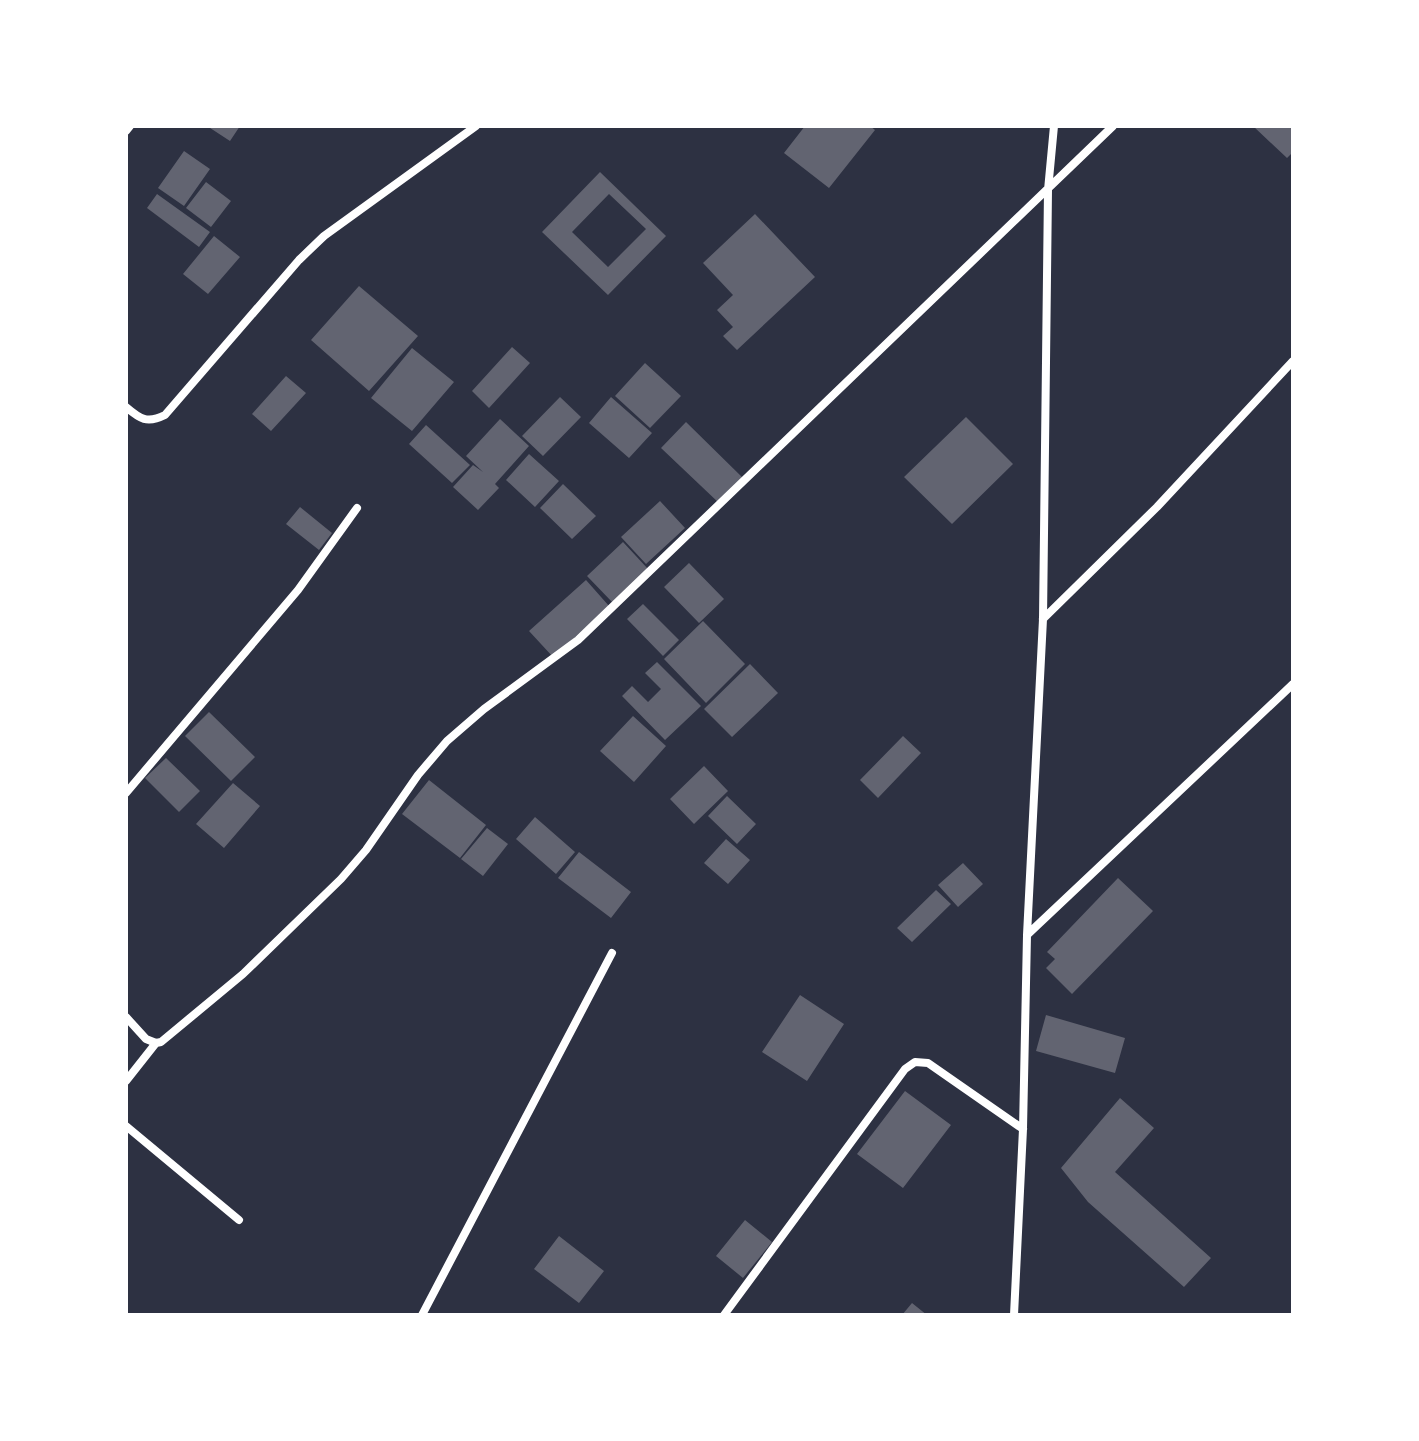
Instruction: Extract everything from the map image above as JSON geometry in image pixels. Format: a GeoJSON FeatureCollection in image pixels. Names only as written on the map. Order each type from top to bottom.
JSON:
{"type":"FeatureCollection","features":[{"type":"Feature","properties":{"kind":"street"},"geometry":{"type":"LineString","coordinates":[[126,131],[130,126]]}},
{"type":"Feature","properties":{"kind":"street"},"geometry":{"type":"LineString","coordinates":[[126,407],[142,420],[150,421],[165,415],[299,260],[324,236],[476,126]]}},
{"type":"Feature","properties":{"kind":"street"},"geometry":{"type":"LineString","coordinates":[[1014,1315],[1023,1129],[1027,935],[1043,619],[1048,190],[1054,126]]}},
{"type":"Feature","properties":{"kind":"street"},"geometry":{"type":"LineString","coordinates":[[126,1081],[156,1043],[170,1036],[243,974],[341,879],[447,741],[484,709],[578,640],[1113,126]]}},
{"type":"Feature","properties":{"kind":"street"},"geometry":{"type":"LineString","coordinates":[[1043,619],[1157,507],[1293,361]]}},
{"type":"Feature","properties":{"kind":"street"},"geometry":{"type":"LineString","coordinates":[[126,793],[298,590],[357,508]]}},
{"type":"Feature","properties":{"kind":"street"},"geometry":{"type":"LineString","coordinates":[[1027,935],[1293,684]]}},
{"type":"Feature","properties":{"kind":"street"},"geometry":{"type":"LineString","coordinates":[[422,1315],[612,953]]}},
{"type":"Feature","properties":{"kind":"street"},"geometry":{"type":"LineString","coordinates":[[126,1017],[146,1039],[156,1043]]}},
{"type":"Feature","properties":{"kind":"street"},"geometry":{"type":"LineString","coordinates":[[724,1315],[905,1069],[915,1062],[928,1063],[1023,1129]]}},
{"type":"Feature","properties":{"kind":"street"},"geometry":{"type":"LineString","coordinates":[[126,1126],[239,1220]]}},
{"type":"Feature","properties":{"kind":"building"},"geometry":{"type":"Polygon","coordinates":[[[207,126],[240,126],[230,141],[207,126]]]}},
{"type":"Feature","properties":{"kind":"building"},"geometry":{"type":"Polygon","coordinates":[[[805,126],[870,126],[875,130],[829,188],[784,153],[805,126]]]}},
{"type":"Feature","properties":{"kind":"building"},"geometry":{"type":"Polygon","coordinates":[[[1253,126],[1293,126],[1293,152],[1287,158],[1253,126]]]}},
{"type":"Feature","properties":{"kind":"building"},"geometry":{"type":"Polygon","coordinates":[[[184,151],[210,169],[184,206],[158,188],[184,151]]]}},
{"type":"Feature","properties":{"kind":"building"},"geometry":{"type":"Polygon","coordinates":[[[600,172],[666,236],[608,295],[542,232],[600,172]],[[609,194],[572,232],[608,267],[646,229],[609,194]]]}},
{"type":"Feature","properties":{"kind":"building"},"geometry":{"type":"Polygon","coordinates":[[[206,182],[231,201],[211,227],[186,208],[206,182]]]}},
{"type":"Feature","properties":{"kind":"building"},"geometry":{"type":"Polygon","coordinates":[[[157,194],[210,232],[199,247],[147,208],[157,194]]]}},
{"type":"Feature","properties":{"kind":"building"},"geometry":{"type":"Polygon","coordinates":[[[755,214],[815,277],[737,350],[723,336],[733,327],[717,310],[733,295],[703,263],[755,214]]]}},
{"type":"Feature","properties":{"kind":"building"},"geometry":{"type":"Polygon","coordinates":[[[214,236],[240,257],[208,294],[183,274],[214,236]]]}},
{"type":"Feature","properties":{"kind":"building"},"geometry":{"type":"Polygon","coordinates":[[[359,286],[418,336],[369,391],[311,340],[359,286]]]}},
{"type":"Feature","properties":{"kind":"building"},"geometry":{"type":"Polygon","coordinates":[[[512,347],[530,363],[489,408],[472,391],[512,347]]]}},
{"type":"Feature","properties":{"kind":"building"},"geometry":{"type":"Polygon","coordinates":[[[412,348],[454,382],[412,431],[371,398],[412,348]]]}},
{"type":"Feature","properties":{"kind":"building"},"geometry":{"type":"Polygon","coordinates":[[[645,363],[681,396],[650,428],[615,396],[645,363]]]}},
{"type":"Feature","properties":{"kind":"building"},"geometry":{"type":"Polygon","coordinates":[[[286,376],[306,393],[271,431],[252,414],[286,376]]]}},
{"type":"Feature","properties":{"kind":"building"},"geometry":{"type":"Polygon","coordinates":[[[560,397],[581,417],[543,456],[522,436],[560,397]]]}},
{"type":"Feature","properties":{"kind":"building"},"geometry":{"type":"Polygon","coordinates":[[[611,397],[652,433],[629,458],[589,423],[611,397]]]}},
{"type":"Feature","properties":{"kind":"building"},"geometry":{"type":"Polygon","coordinates":[[[966,417],[1013,464],[952,524],[904,477],[966,417]]]}},
{"type":"Feature","properties":{"kind":"building"},"geometry":{"type":"Polygon","coordinates":[[[500,419],[529,446],[495,484],[499,488],[478,510],[453,487],[473,465],[483,472],[466,456],[500,419]]]}},
{"type":"Feature","properties":{"kind":"building"},"geometry":{"type":"Polygon","coordinates":[[[686,422],[744,479],[720,504],[661,448],[686,422]]]}},
{"type":"Feature","properties":{"kind":"building"},"geometry":{"type":"Polygon","coordinates":[[[426,425],[470,465],[452,483],[409,444],[426,425]]]}},
{"type":"Feature","properties":{"kind":"building"},"geometry":{"type":"Polygon","coordinates":[[[529,454],[559,481],[535,507],[506,480],[529,454]]]}},
{"type":"Feature","properties":{"kind":"building"},"geometry":{"type":"Polygon","coordinates":[[[563,484],[596,516],[572,539],[540,508],[563,484]]]}},
{"type":"Feature","properties":{"kind":"building"},"geometry":{"type":"Polygon","coordinates":[[[660,501],[685,528],[646,564],[621,537],[660,501]]]}},
{"type":"Feature","properties":{"kind":"building"},"geometry":{"type":"Polygon","coordinates":[[[300,507],[332,533],[319,550],[286,524],[300,507]]]}},
{"type":"Feature","properties":{"kind":"building"},"geometry":{"type":"Polygon","coordinates":[[[623,542],[648,569],[613,603],[587,576],[623,542]]]}},
{"type":"Feature","properties":{"kind":"building"},"geometry":{"type":"Polygon","coordinates":[[[689,563],[724,599],[699,623],[664,587],[689,563]]]}},
{"type":"Feature","properties":{"kind":"building"},"geometry":{"type":"Polygon","coordinates":[[[586,580],[609,606],[553,657],[529,631],[586,580]]]}},
{"type":"Feature","properties":{"kind":"building"},"geometry":{"type":"Polygon","coordinates":[[[643,604],[679,640],[663,656],[627,619],[643,604]]]}},
{"type":"Feature","properties":{"kind":"building"},"geometry":{"type":"Polygon","coordinates":[[[703,621],[745,664],[706,703],[664,659],[703,621]]]}},
{"type":"Feature","properties":{"kind":"building"},"geometry":{"type":"Polygon","coordinates":[[[657,662],[701,706],[665,740],[622,696],[632,686],[648,702],[661,689],[645,673],[657,662]]]}},
{"type":"Feature","properties":{"kind":"building"},"geometry":{"type":"Polygon","coordinates":[[[750,664],[778,693],[732,737],[704,709],[750,664]]]}},
{"type":"Feature","properties":{"kind":"building"},"geometry":{"type":"Polygon","coordinates":[[[209,712],[255,757],[231,781],[185,736],[209,712]]]}},
{"type":"Feature","properties":{"kind":"building"},"geometry":{"type":"Polygon","coordinates":[[[633,716],[666,746],[634,782],[600,751],[633,716]]]}},
{"type":"Feature","properties":{"kind":"building"},"geometry":{"type":"Polygon","coordinates":[[[903,736],[921,753],[878,798],[860,780],[903,736]]]}},
{"type":"Feature","properties":{"kind":"building"},"geometry":{"type":"Polygon","coordinates":[[[166,758],[200,791],[179,812],[145,778],[166,758]]]}},
{"type":"Feature","properties":{"kind":"building"},"geometry":{"type":"Polygon","coordinates":[[[704,766],[728,791],[694,824],[670,799],[704,766]]]}},
{"type":"Feature","properties":{"kind":"building"},"geometry":{"type":"Polygon","coordinates":[[[429,780],[486,825],[460,858],[402,814],[429,780]]]}},
{"type":"Feature","properties":{"kind":"building"},"geometry":{"type":"Polygon","coordinates":[[[233,783],[260,806],[224,848],[196,824],[233,783]]]}},
{"type":"Feature","properties":{"kind":"building"},"geometry":{"type":"Polygon","coordinates":[[[727,796],[756,824],[737,844],[708,816],[727,796]]]}},
{"type":"Feature","properties":{"kind":"building"},"geometry":{"type":"Polygon","coordinates":[[[535,817],[575,852],[556,874],[516,839],[535,817]]]}},
{"type":"Feature","properties":{"kind":"building"},"geometry":{"type":"Polygon","coordinates":[[[487,828],[508,844],[483,876],[461,859],[487,828]]]}},
{"type":"Feature","properties":{"kind":"building"},"geometry":{"type":"Polygon","coordinates":[[[726,839],[750,860],[728,884],[704,863],[726,839]]]}},
{"type":"Feature","properties":{"kind":"building"},"geometry":{"type":"Polygon","coordinates":[[[579,852],[631,892],[611,918],[558,878],[579,852]]]}},
{"type":"Feature","properties":{"kind":"building"},"geometry":{"type":"Polygon","coordinates":[[[963,863],[983,884],[958,907],[938,885],[963,863]]]}},
{"type":"Feature","properties":{"kind":"building"},"geometry":{"type":"Polygon","coordinates":[[[1118,878],[1153,911],[1072,994],[1046,968],[1055,959],[1047,952],[1118,878]]]}},
{"type":"Feature","properties":{"kind":"building"},"geometry":{"type":"Polygon","coordinates":[[[936,890],[951,904],[912,942],[897,928],[936,890]]]}},
{"type":"Feature","properties":{"kind":"building"},"geometry":{"type":"Polygon","coordinates":[[[800,995],[844,1024],[807,1081],[762,1052],[800,995]]]}},
{"type":"Feature","properties":{"kind":"building"},"geometry":{"type":"Polygon","coordinates":[[[1046,1015],[1125,1038],[1115,1073],[1036,1051],[1046,1015]]]}},
{"type":"Feature","properties":{"kind":"building"},"geometry":{"type":"Polygon","coordinates":[[[905,1091],[951,1125],[903,1188],[857,1154],[905,1091]]]}},
{"type":"Feature","properties":{"kind":"building"},"geometry":{"type":"Polygon","coordinates":[[[1120,1098],[1154,1128],[1115,1172],[1211,1258],[1184,1287],[1088,1202],[1061,1168],[1120,1098]]]}},
{"type":"Feature","properties":{"kind":"building"},"geometry":{"type":"Polygon","coordinates":[[[745,1220],[772,1242],[743,1278],[716,1256],[745,1220]]]}},
{"type":"Feature","properties":{"kind":"building"},"geometry":{"type":"Polygon","coordinates":[[[559,1236],[604,1271],[579,1303],[534,1269],[559,1236]]]}},
{"type":"Feature","properties":{"kind":"building"},"geometry":{"type":"Polygon","coordinates":[[[912,1303],[927,1315],[902,1315],[912,1303]]]}}]}
